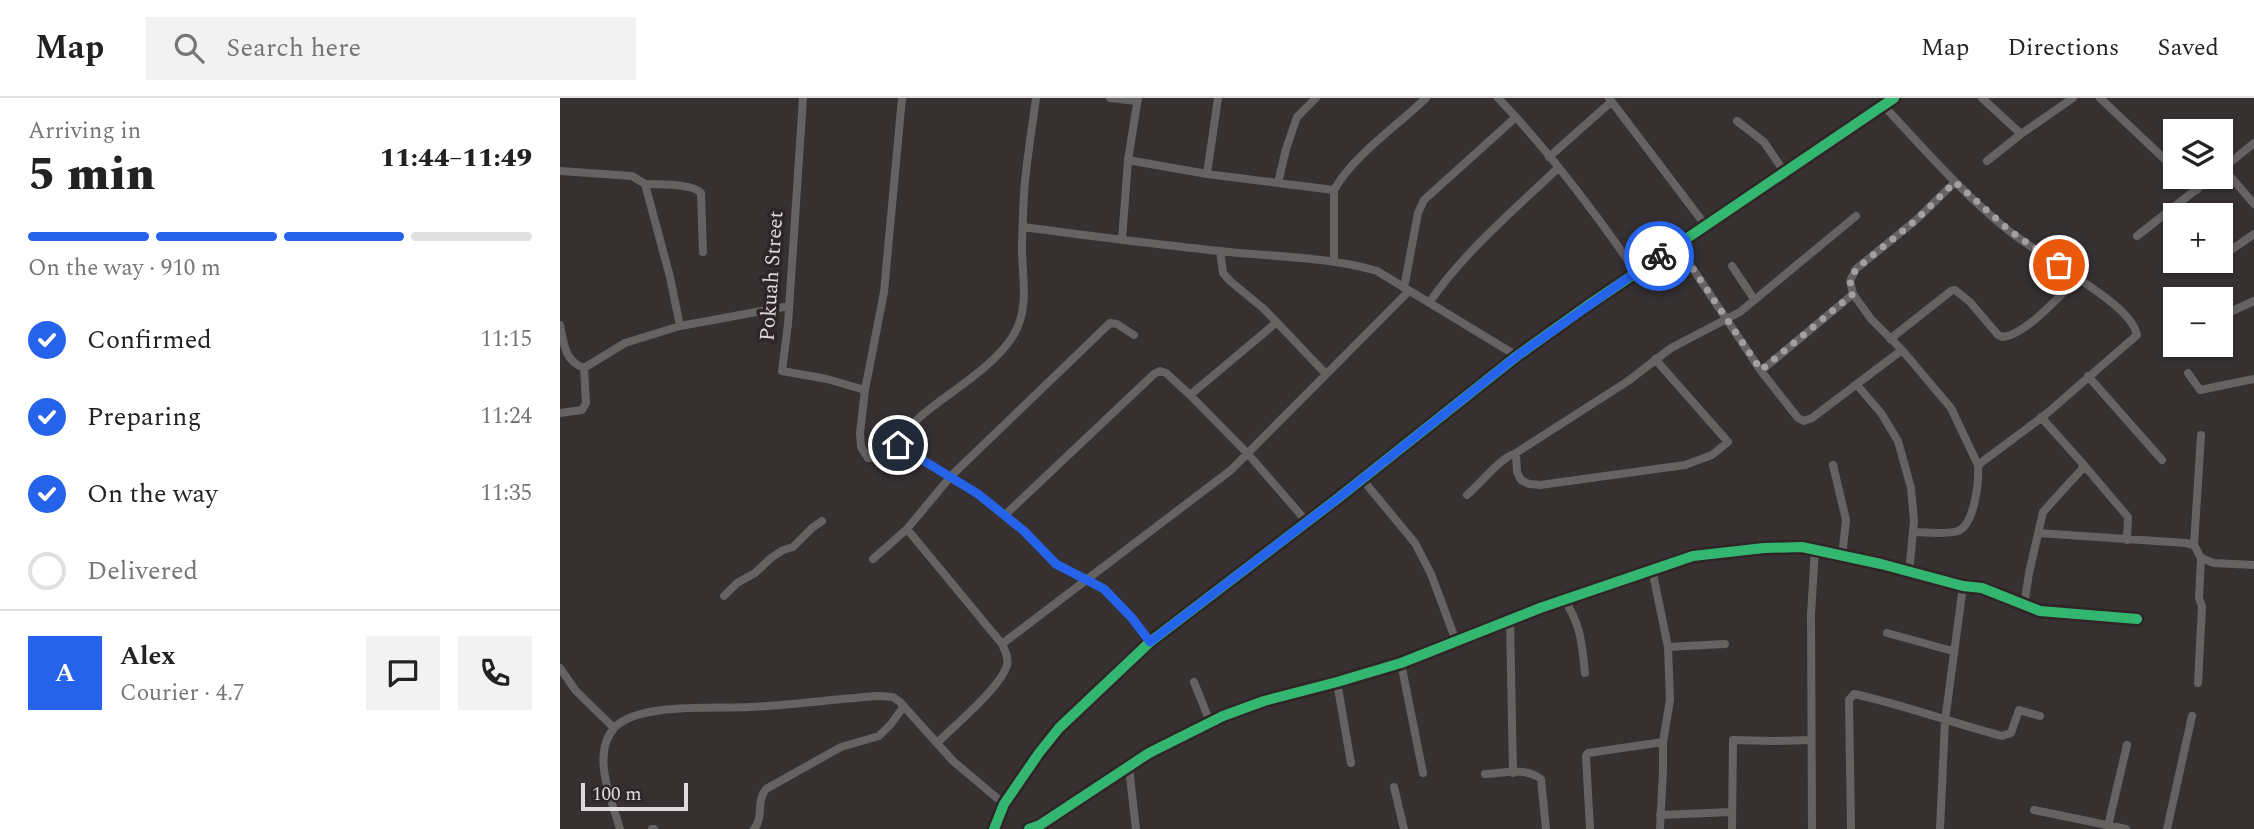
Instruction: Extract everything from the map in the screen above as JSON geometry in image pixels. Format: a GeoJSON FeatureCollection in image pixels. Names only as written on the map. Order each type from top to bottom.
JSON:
{"type":"FeatureCollection","features":[{"type":"Feature","properties":{"kind":"street","name":"Pokuah Street"},"geometry":{"type":"LineString","coordinates":[[803,98],[782,371],[827,379],[865,390]]}},
{"type":"Feature","properties":{"kind":"street"},"geometry":{"type":"LineString","coordinates":[[902,98],[884,292],[865,390],[860,433],[864,453],[868,458],[876,457],[898,445],[918,419],[979,371],[1012,339],[1019,325],[1024,308],[1024,192],[1036,98]]}},
{"type":"Feature","properties":{"kind":"street"},"geometry":{"type":"LineString","coordinates":[[1110,98],[1137,99],[1128,160],[1122,240]]}},
{"type":"Feature","properties":{"kind":"street"},"geometry":{"type":"LineString","coordinates":[[1207,174],[1218,98]]}},
{"type":"Feature","properties":{"kind":"street"},"geometry":{"type":"LineString","coordinates":[[1278,183],[1297,117],[1316,98]]}},
{"type":"Feature","properties":{"kind":"street"},"geometry":{"type":"LineString","coordinates":[[1334,261],[1334,190],[1339,181],[1426,98]]}},
{"type":"Feature","properties":{"kind":"street"},"geometry":{"type":"LineString","coordinates":[[1498,98],[1602,223],[1636,272]]}},
{"type":"Feature","properties":{"kind":"street"},"geometry":{"type":"LineString","coordinates":[[994,829],[1003,804],[1059,727],[1150,642],[1517,356],[1636,272],[1894,98]]}},
{"type":"Feature","properties":{"kind":"street"},"geometry":{"type":"LineString","coordinates":[[1982,98],[2021,134]]}},
{"type":"Feature","properties":{"kind":"street"},"geometry":{"type":"LineString","coordinates":[[1987,161],[2073,98]]}},
{"type":"Feature","properties":{"kind":"street"},"geometry":{"type":"LineString","coordinates":[[2101,98],[2163,157]]}},
{"type":"Feature","properties":{"kind":"street"},"geometry":{"type":"LineString","coordinates":[[1549,157],[1610,100],[1706,226]]}},
{"type":"Feature","properties":{"kind":"street"},"geometry":{"type":"LineString","coordinates":[[1883,105],[1955,182],[2009,230],[2108,300],[2137,331],[2133,339],[2041,418],[1978,465]]}},
{"type":"Feature","properties":{"kind":"street"},"geometry":{"type":"LineString","coordinates":[[1002,644],[1227,473],[1248,454],[1407,290],[1418,213],[1424,200],[1516,117]]}},
{"type":"Feature","properties":{"kind":"street"},"geometry":{"type":"LineString","coordinates":[[1737,121],[1764,142],[1785,173]]}},
{"type":"Feature","properties":{"kind":"street"},"geometry":{"type":"LineString","coordinates":[[2233,160],[2254,143]]}},
{"type":"Feature","properties":{"kind":"street"},"geometry":{"type":"LineString","coordinates":[[1128,160],[1207,174],[1334,190]]}},
{"type":"Feature","properties":{"kind":"street"},"geometry":{"type":"LineString","coordinates":[[1429,303],[1445,279],[1558,168]]}},
{"type":"Feature","properties":{"kind":"street"},"geometry":{"type":"LineString","coordinates":[[560,171],[632,176],[645,184],[699,190],[703,252]]}},
{"type":"Feature","properties":{"kind":"street"},"geometry":{"type":"LineString","coordinates":[[2233,181],[2254,204]]}},
{"type":"Feature","properties":{"kind":"street"},"geometry":{"type":"LineString","coordinates":[[1913,532],[1957,531],[1965,526],[1971,519],[1978,465],[1951,408],[1902,350],[1876,326],[1853,294],[1850,281],[1856,269],[1916,220],[1955,182]]}},
{"type":"Feature","properties":{"kind":"street"},"geometry":{"type":"LineString","coordinates":[[645,184],[670,276],[680,326]]}},
{"type":"Feature","properties":{"kind":"street"},"geometry":{"type":"LineString","coordinates":[[2137,236],[2197,190]]}},
{"type":"Feature","properties":{"kind":"street"},"geometry":{"type":"LineString","coordinates":[[1467,495],[1507,456],[1516,453],[1628,382],[1671,348],[1740,312],[1856,216]]}},
{"type":"Feature","properties":{"kind":"street"},"geometry":{"type":"LineString","coordinates":[[1023,227],[1220,251],[1334,261],[1377,271],[1517,356]]}},
{"type":"Feature","properties":{"kind":"street"},"geometry":{"type":"LineString","coordinates":[[2233,249],[2254,234]]}},
{"type":"Feature","properties":{"kind":"street"},"geometry":{"type":"LineString","coordinates":[[1677,245],[1761,370],[1798,418],[1804,421],[1812,418],[1902,350]]}},
{"type":"Feature","properties":{"kind":"street"},"geometry":{"type":"LineString","coordinates":[[1220,251],[1223,273],[1277,322],[1326,374]]}},
{"type":"Feature","properties":{"kind":"street"},"geometry":{"type":"LineString","coordinates":[[1732,266],[1755,299]]}},
{"type":"Feature","properties":{"kind":"street"},"geometry":{"type":"LineString","coordinates":[[1890,339],[1955,290],[1970,302],[1998,335],[2012,336],[2078,278]]}},
{"type":"Feature","properties":{"kind":"street"},"geometry":{"type":"LineString","coordinates":[[1761,370],[1853,294]]}},
{"type":"Feature","properties":{"kind":"street"},"geometry":{"type":"LineString","coordinates":[[2233,311],[2254,301]]}},
{"type":"Feature","properties":{"kind":"street"},"geometry":{"type":"LineString","coordinates":[[584,368],[625,343],[680,326],[789,306]]}},
{"type":"Feature","properties":{"kind":"street"},"geometry":{"type":"LineString","coordinates":[[1190,395],[1277,322]]}},
{"type":"Feature","properties":{"kind":"street"},"geometry":{"type":"LineString","coordinates":[[873,559],[907,529],[951,476],[1110,323],[1117,324],[1134,335]]}},
{"type":"Feature","properties":{"kind":"street"},"geometry":{"type":"LineString","coordinates":[[560,325],[566,355],[576,365],[584,368]]}},
{"type":"Feature","properties":{"kind":"street"},"geometry":{"type":"LineString","coordinates":[[1516,453],[1517,472],[1521,480],[1540,485],[1685,465],[1712,455],[1728,442],[1655,359]]}},
{"type":"Feature","properties":{"kind":"street"},"geometry":{"type":"LineString","coordinates":[[560,413],[584,408],[584,368]]}},
{"type":"Feature","properties":{"kind":"street"},"geometry":{"type":"LineString","coordinates":[[1005,515],[1157,372],[1166,373],[1190,395],[1248,454],[1307,522]]}},
{"type":"Feature","properties":{"kind":"street"},"geometry":{"type":"LineString","coordinates":[[2188,373],[2200,390],[2254,379]]}},
{"type":"Feature","properties":{"kind":"street"},"geometry":{"type":"LineString","coordinates":[[2088,376],[2162,460]]}},
{"type":"Feature","properties":{"kind":"street"},"geometry":{"type":"LineString","coordinates":[[1857,385],[1881,413],[1898,441],[1911,488],[1914,521],[1909,573]]}},
{"type":"Feature","properties":{"kind":"street"},"geometry":{"type":"LineString","coordinates":[[2041,418],[2128,517],[2127,540]]}},
{"type":"Feature","properties":{"kind":"street"},"geometry":{"type":"LineString","coordinates":[[2199,683],[2201,558],[2194,545],[2201,435]]}},
{"type":"Feature","properties":{"kind":"street"},"geometry":{"type":"LineString","coordinates":[[898,445],[951,476],[1005,515],[1056,564],[1104,589],[1132,618],[1150,642]]}},
{"type":"Feature","properties":{"kind":"street"},"geometry":{"type":"LineString","coordinates":[[2024,606],[2043,512],[2083,464]]}},
{"type":"Feature","properties":{"kind":"street"},"geometry":{"type":"LineString","coordinates":[[1833,465],[1846,520],[1842,556]]}},
{"type":"Feature","properties":{"kind":"street"},"geometry":{"type":"LineString","coordinates":[[1362,479],[1415,543],[1431,574],[1456,641]]}},
{"type":"Feature","properties":{"kind":"street"},"geometry":{"type":"LineString","coordinates":[[724,596],[737,583],[755,573],[783,550],[793,547],[822,522]]}},
{"type":"Feature","properties":{"kind":"street"},"geometry":{"type":"LineString","coordinates":[[907,529],[1002,644],[1008,658],[1005,670],[992,689],[937,743]]}},
{"type":"Feature","properties":{"kind":"street"},"geometry":{"type":"LineString","coordinates":[[2038,533],[2194,545]]}},
{"type":"Feature","properties":{"kind":"street"},"geometry":{"type":"LineString","coordinates":[[1029,829],[1040,825],[1149,753],[1210,722],[1264,701],[1401,663],[1564,599],[1693,556],[1802,547],[1963,586],[1982,588],[2040,611],[2137,619]]}},
{"type":"Feature","properties":{"kind":"street"},"geometry":{"type":"LineString","coordinates":[[1812,829],[1811,614],[1815,550]]}},
{"type":"Feature","properties":{"kind":"street"},"geometry":{"type":"LineString","coordinates":[[2201,558],[2214,562],[2254,565]]}},
{"type":"Feature","properties":{"kind":"street"},"geometry":{"type":"LineString","coordinates":[[1652,569],[1668,647],[1670,700],[1663,742],[1660,829]]}},
{"type":"Feature","properties":{"kind":"street"},"geometry":{"type":"LineString","coordinates":[[1940,829],[1945,721],[1963,586]]}},
{"type":"Feature","properties":{"kind":"street"},"geometry":{"type":"LineString","coordinates":[[1564,599],[1581,632],[1585,673]]}},
{"type":"Feature","properties":{"kind":"street"},"geometry":{"type":"LineString","coordinates":[[1510,619],[1513,773]]}},
{"type":"Feature","properties":{"kind":"street"},"geometry":{"type":"LineString","coordinates":[[1886,633],[1953,651]]}},
{"type":"Feature","properties":{"kind":"street"},"geometry":{"type":"LineString","coordinates":[[1668,647],[1726,644]]}},
{"type":"Feature","properties":{"kind":"street"},"geometry":{"type":"LineString","coordinates":[[1401,663],[1423,773]]}},
{"type":"Feature","properties":{"kind":"street"},"geometry":{"type":"LineString","coordinates":[[560,668],[576,691],[614,728]]}},
{"type":"Feature","properties":{"kind":"street"},"geometry":{"type":"LineString","coordinates":[[1194,682],[1210,722]]}},
{"type":"Feature","properties":{"kind":"street"},"geometry":{"type":"LineString","coordinates":[[1337,682],[1351,763]]}},
{"type":"Feature","properties":{"kind":"street"},"geometry":{"type":"LineString","coordinates":[[1851,829],[1849,700],[1854,694],[2002,736],[2014,729],[2019,709],[2040,716]]}},
{"type":"Feature","properties":{"kind":"street"},"geometry":{"type":"LineString","coordinates":[[620,829],[604,774],[603,760],[614,728],[626,720],[646,713],[679,708],[748,707],[893,697],[971,777],[1003,804]]}},
{"type":"Feature","properties":{"kind":"street"},"geometry":{"type":"LineString","coordinates":[[754,829],[759,821],[761,796],[766,789],[841,747],[879,736],[904,706]]}},
{"type":"Feature","properties":{"kind":"street"},"geometry":{"type":"LineString","coordinates":[[2167,829],[2192,716]]}},
{"type":"Feature","properties":{"kind":"street"},"geometry":{"type":"LineString","coordinates":[[1732,829],[1732,740],[1811,740]]}},
{"type":"Feature","properties":{"kind":"street"},"geometry":{"type":"LineString","coordinates":[[1590,829],[1588,753],[1663,742]]}},
{"type":"Feature","properties":{"kind":"street"},"geometry":{"type":"LineString","coordinates":[[2108,826],[2127,745]]}},
{"type":"Feature","properties":{"kind":"street"},"geometry":{"type":"LineString","coordinates":[[1129,768],[1136,829]]}},
{"type":"Feature","properties":{"kind":"street"},"geometry":{"type":"LineString","coordinates":[[1485,775],[1531,773],[1541,779],[1546,829]]}},
{"type":"Feature","properties":{"kind":"street"},"geometry":{"type":"LineString","coordinates":[[1394,787],[1404,829]]}},
{"type":"Feature","properties":{"kind":"street"},"geometry":{"type":"LineString","coordinates":[[2034,810],[2126,829]]}},
{"type":"Feature","properties":{"kind":"street"},"geometry":{"type":"LineString","coordinates":[[1660,815],[1731,812]]}},
{"type":"Feature","properties":{"kind":"cycle path"},"geometry":{"type":"LineString","coordinates":[[994,829],[1004,804],[1059,728],[1150,642],[1337,499],[1517,356],[1894,98]]}},
{"type":"Feature","properties":{"kind":"cycle path"},"geometry":{"type":"LineString","coordinates":[[1029,829],[1040,825],[1149,753],[1223,716],[1264,701],[1401,663],[1540,608],[1693,556],[1764,548],[1802,547],[1963,586],[1982,588],[2040,611],[2137,619]]}},
{"type":"Feature","properties":{"kind":"way so far"},"geometry":{"type":"LineString","coordinates":[[1659,256],[1677,245],[1761,370],[1853,294],[1850,281],[1856,269],[1916,220],[1955,182],[2009,230],[2059,265]]}},
{"type":"Feature","properties":{"kind":"route"},"geometry":{"type":"LineString","coordinates":[[898,445],[978,494],[1024,531],[1056,564],[1104,589],[1132,618],[1150,642],[1337,499],[1517,356],[1659,256]]}}]}
